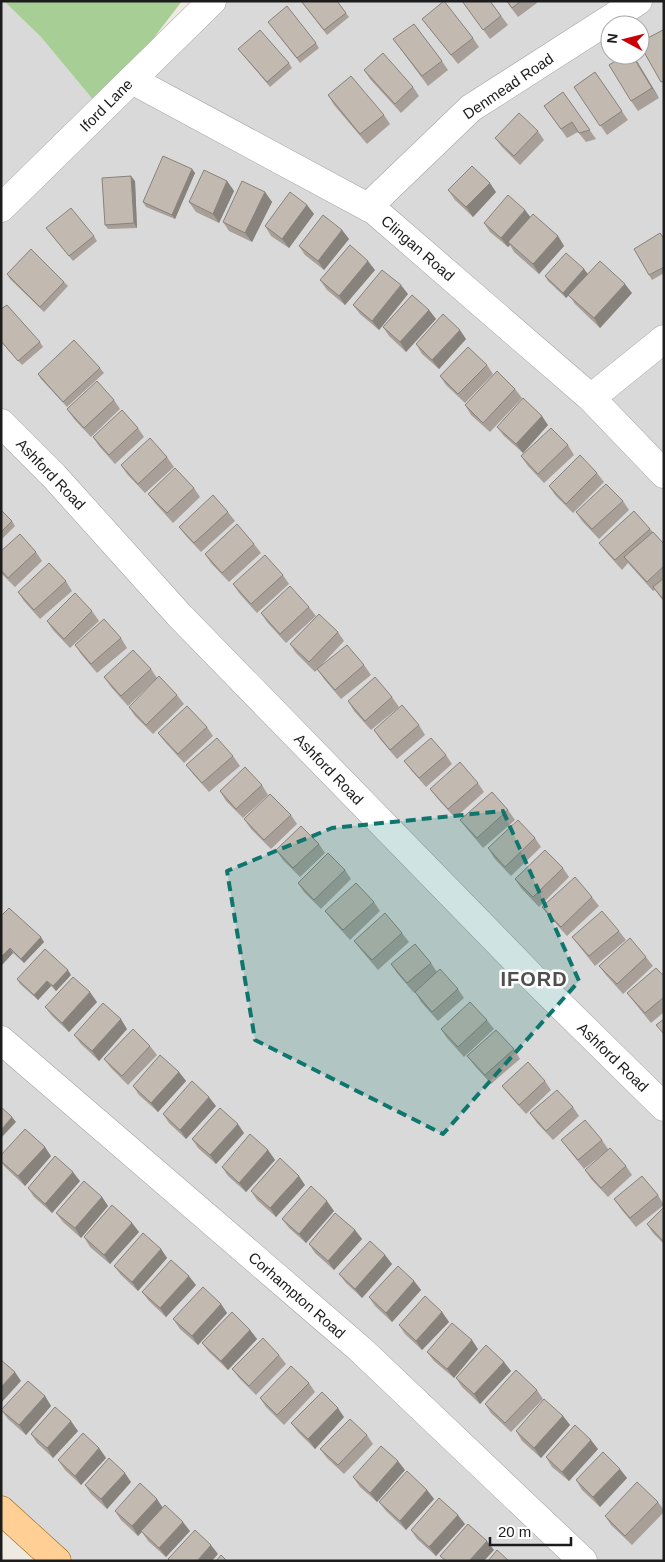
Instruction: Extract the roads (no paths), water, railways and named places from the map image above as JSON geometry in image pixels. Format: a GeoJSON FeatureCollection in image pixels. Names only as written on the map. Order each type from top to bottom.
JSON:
{"type":"FeatureCollection","features":[{"type":"Feature","properties":{"kind":"main road"},"geometry":{"type":"LineString","coordinates":[[1,1510],[57,1561]]}},
{"type":"Feature","properties":{"kind":"street","name":"Iford Lane"},"geometry":{"type":"LineString","coordinates":[[1,208],[212,1]]}},
{"type":"Feature","properties":{"kind":"street","name":"Denmead Road"},"geometry":{"type":"LineString","coordinates":[[368,207],[471,108],[638,1]]}},
{"type":"Feature","properties":{"kind":"street","name":"Clingan Road"},"geometry":{"type":"LineString","coordinates":[[132,80],[375,211],[591,398],[664,474]]}},
{"type":"Feature","properties":{"kind":"street"},"geometry":{"type":"LineString","coordinates":[[591,398],[664,339]]}},
{"type":"Feature","properties":{"kind":"street","name":"Ashford Road"},"geometry":{"type":"LineString","coordinates":[[1,423],[54,476],[179,615],[534,979],[664,1106]]}},
{"type":"Feature","properties":{"kind":"street","name":"Corhampton Road"},"geometry":{"type":"LineString","coordinates":[[1,1040],[360,1349],[583,1561]]}},
{"type":"Feature","properties":{"kind":"district","name":"IFORD"},"geometry":{"type":"Point","coordinates":[534,979]}}]}
